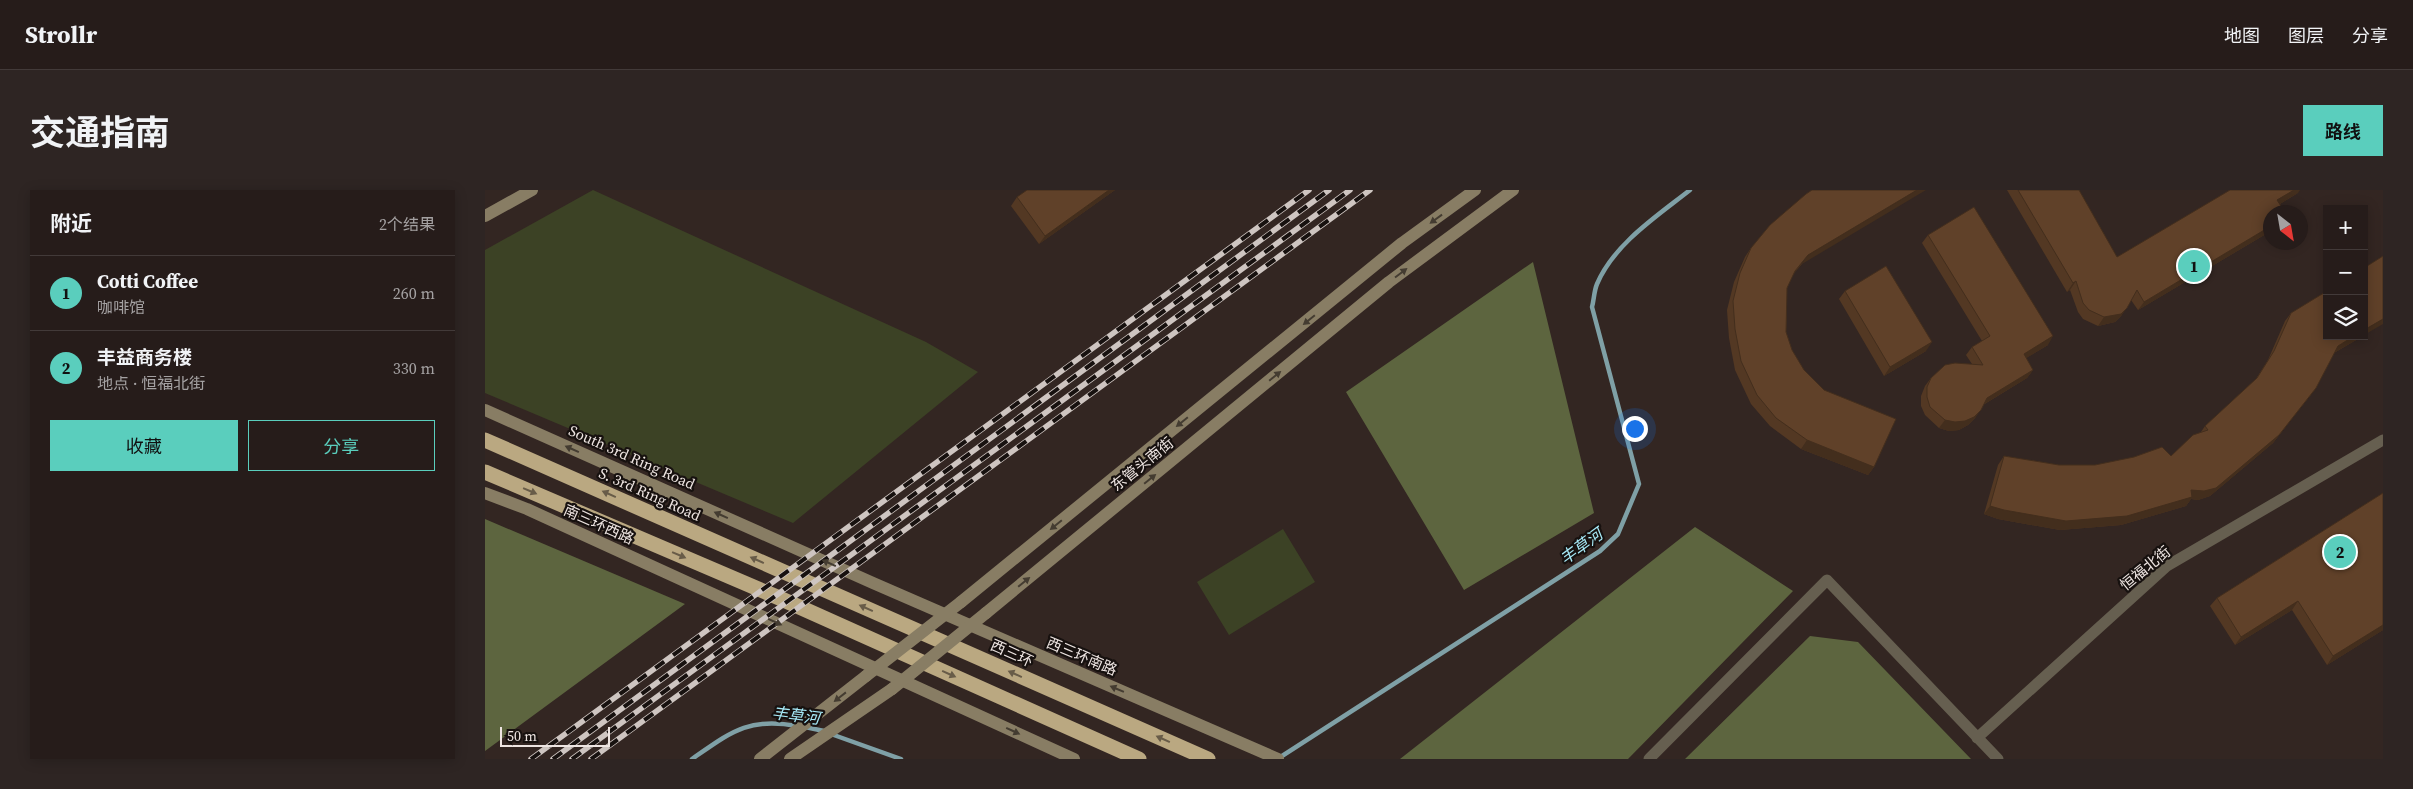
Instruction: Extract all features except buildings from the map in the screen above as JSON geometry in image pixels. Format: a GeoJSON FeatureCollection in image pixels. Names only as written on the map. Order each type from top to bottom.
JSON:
{"type":"FeatureCollection","features":[{"type":"Feature","properties":{"kind":"highway","name":"S. 3rd Ring Road"},"geometry":{"type":"LineString","coordinates":[[485,440],[802,580]]}},
{"type":"Feature","properties":{"kind":"highway"},"geometry":{"type":"LineString","coordinates":[[485,472],[777,597],[1139,759]]}},
{"type":"Feature","properties":{"kind":"highway","name":"西三环"},"geometry":{"type":"LineString","coordinates":[[802,580],[1208,759]]}},
{"type":"Feature","properties":{"kind":"main road"},"geometry":{"type":"LineString","coordinates":[[485,216],[532,190]]}},
{"type":"Feature","properties":{"kind":"main road","name":"东管头南街"},"geometry":{"type":"LineString","coordinates":[[760,759],[961,602],[1403,243],[1475,190]]}},
{"type":"Feature","properties":{"kind":"main road","name":"东管头南街"},"geometry":{"type":"LineString","coordinates":[[790,759],[892,689],[1389,282],[1513,190]]}},
{"type":"Feature","properties":{"kind":"main road","name":"South 3rd Ring Road"},"geometry":{"type":"LineString","coordinates":[[485,410],[873,583]]}},
{"type":"Feature","properties":{"kind":"main road","name":"南三环西路"},"geometry":{"type":"LineString","coordinates":[[485,493],[699,587],[1074,759]]}},
{"type":"Feature","properties":{"kind":"main road","name":"西三环南路"},"geometry":{"type":"LineString","coordinates":[[873,583],[1279,759]]}},
{"type":"Feature","properties":{"kind":"street","name":"恒福北街"},"geometry":{"type":"LineString","coordinates":[[1977,738],[2167,566],[2383,440]]}},
{"type":"Feature","properties":{"kind":"street"},"geometry":{"type":"LineString","coordinates":[[1649,759],[1827,580],[1998,759]]}},
{"type":"Feature","properties":{"kind":"green space"},"geometry":{"type":"Polygon","coordinates":[[[593,190],[926,342],[978,372],[793,523],[485,393],[485,250],[593,190]]]}},
{"type":"Feature","properties":{"kind":"green space"},"geometry":{"type":"Polygon","coordinates":[[[1533,262],[1594,513],[1464,590],[1346,392],[1533,262]]]}},
{"type":"Feature","properties":{"kind":"green space"},"geometry":{"type":"Polygon","coordinates":[[[485,519],[685,604],[485,751],[485,519]]]}},
{"type":"Feature","properties":{"kind":"green space"},"geometry":{"type":"Polygon","coordinates":[[[1695,527],[1793,591],[1628,759],[1400,759],[1695,527]]]}},
{"type":"Feature","properties":{"kind":"green space"},"geometry":{"type":"Polygon","coordinates":[[[1283,529],[1315,582],[1229,635],[1197,582],[1283,529]]]}},
{"type":"Feature","properties":{"kind":"green space"},"geometry":{"type":"Polygon","coordinates":[[[1810,636],[1858,642],[1971,759],[1685,759],[1810,636]]]}},
{"type":"Feature","properties":{"kind":"waterway","name":"丰草河"},"geometry":{"type":"LineString","coordinates":[[1279,758],[1600,551],[1618,534],[1639,484],[1592,307],[1595,290],[1614,256],[1625,244],[1637,232],[1690,190]]}},
{"type":"Feature","properties":{"kind":"waterway","name":"丰草河"},"geometry":{"type":"LineString","coordinates":[[692,759],[729,734],[753,725],[780,724],[797,726]]}},
{"type":"Feature","properties":{"kind":"waterway","name":"丰草河"},"geometry":{"type":"LineString","coordinates":[[805,727],[824,731]]}},
{"type":"Feature","properties":{"kind":"waterway","name":"丰草河"},"geometry":{"type":"LineString","coordinates":[[831,734],[901,759]]}},
{"type":"Feature","properties":{"kind":"railway"},"geometry":{"type":"LineString","coordinates":[[531,759],[1309,190]]}},
{"type":"Feature","properties":{"kind":"railway"},"geometry":{"type":"LineString","coordinates":[[553,759],[1329,190]]}},
{"type":"Feature","properties":{"kind":"railway"},"geometry":{"type":"LineString","coordinates":[[572,759],[1350,190]]}},
{"type":"Feature","properties":{"kind":"railway"},"geometry":{"type":"LineString","coordinates":[[591,759],[1370,190]]}},
{"type":"Feature","properties":{"kind":"place","name":"Cotti Coffee"},"geometry":{"type":"Point","coordinates":[2194,266]}},
{"type":"Feature","properties":{"kind":"place","name":"丰益商务楼"},"geometry":{"type":"Point","coordinates":[2340,552]}}]}
